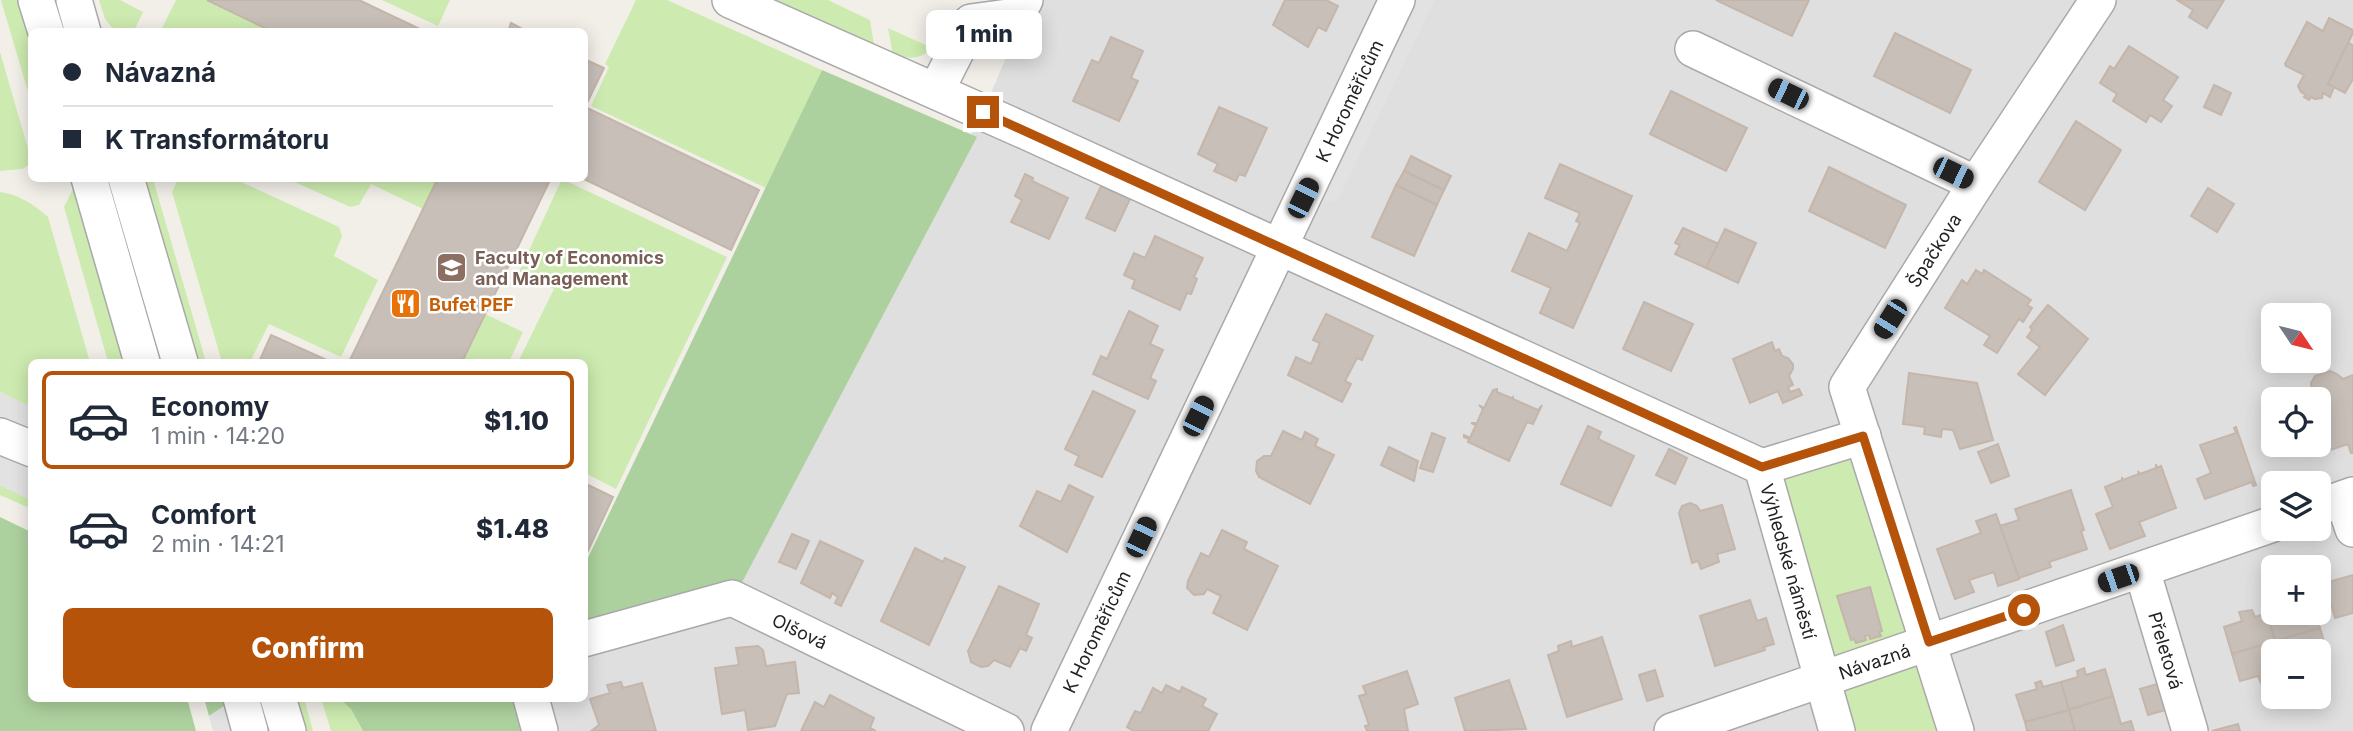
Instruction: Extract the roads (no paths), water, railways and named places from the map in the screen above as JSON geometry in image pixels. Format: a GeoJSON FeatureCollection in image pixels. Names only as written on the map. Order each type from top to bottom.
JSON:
{"type":"FeatureCollection","features":[{"type":"Feature","properties":{"kind":"street"},"geometry":{"type":"LineString","coordinates":[[36,0],[45,28]]}},
{"type":"Feature","properties":{"kind":"street"},"geometry":{"type":"LineString","coordinates":[[74,0],[82,28]]}},
{"type":"Feature","properties":{"kind":"street"},"geometry":{"type":"LineString","coordinates":[[730,0],[983,112],[1762,467]]}},
{"type":"Feature","properties":{"kind":"street"},"geometry":{"type":"LineString","coordinates":[[936,91],[971,22],[1016,16],[1024,0]]}},
{"type":"Feature","properties":{"kind":"street","name":"K Horoměřicům"},"geometry":{"type":"LineString","coordinates":[[1049,731],[1397,0]]}},
{"type":"Feature","properties":{"kind":"street","name":"Špačkova"},"geometry":{"type":"LineString","coordinates":[[1863,436],[1847,387],[1976,184],[2098,0]]}},
{"type":"Feature","properties":{"kind":"street"},"geometry":{"type":"LineString","coordinates":[[1693,49],[1976,184]]}},
{"type":"Feature","properties":{"kind":"street"},"geometry":{"type":"LineString","coordinates":[[90,182],[141,359]]}},
{"type":"Feature","properties":{"kind":"street"},"geometry":{"type":"LineString","coordinates":[[128,182],[179,359]]}},
{"type":"Feature","properties":{"kind":"street"},"geometry":{"type":"LineString","coordinates":[[0,436],[28,447]]}},
{"type":"Feature","properties":{"kind":"street"},"geometry":{"type":"LineString","coordinates":[[1863,436],[1956,731]]}},
{"type":"Feature","properties":{"kind":"street","name":"Výhledské náměstí"},"geometry":{"type":"LineString","coordinates":[[1837,731],[1762,467],[1863,436]]}},
{"type":"Feature","properties":{"kind":"street","name":"Návazná"},"geometry":{"type":"LineString","coordinates":[[1672,731],[2261,528]]}},
{"type":"Feature","properties":{"kind":"street","name":"Přeletová"},"geometry":{"type":"LineString","coordinates":[[2142,570],[2190,731]]}},
{"type":"Feature","properties":{"kind":"street","name":"Olšová"},"geometry":{"type":"LineString","coordinates":[[588,638],[732,598],[1006,731]]}},
{"type":"Feature","properties":{"kind":"street"},"geometry":{"type":"LineString","coordinates":[[241,702],[250,731]]}},
{"type":"Feature","properties":{"kind":"street"},"geometry":{"type":"LineString","coordinates":[[279,702],[288,731]]}},
{"type":"Feature","properties":{"kind":"street"},"geometry":{"type":"LineString","coordinates":[[532,702],[540,731]]}},
{"type":"Feature","properties":{"kind":"place","name":"Faculty of Economics and Management"},"geometry":{"type":"Point","coordinates":[452,267]}},
{"type":"Feature","properties":{"kind":"place","name":"Bufet PEF"},"geometry":{"type":"Point","coordinates":[406,304]}}]}
